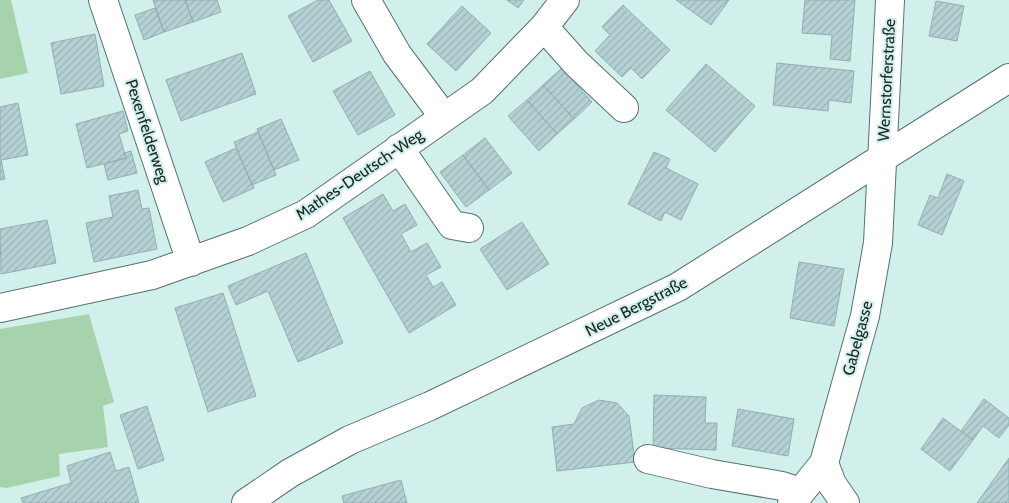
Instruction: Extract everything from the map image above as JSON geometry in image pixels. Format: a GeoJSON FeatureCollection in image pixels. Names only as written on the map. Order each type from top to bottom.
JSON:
{"type":"FeatureCollection","features":[{"type":"Feature","properties":{"kind":"street","name":"Pexenfelderweg"},"geometry":{"type":"LineString","coordinates":[[104,0],[192,262]]}},
{"type":"Feature","properties":{"kind":"street"},"geometry":{"type":"LineString","coordinates":[[366,0],[397,54],[444,116]]}},
{"type":"Feature","properties":{"kind":"street","name":"Mathes-Deutsch-Weg"},"geometry":{"type":"LineString","coordinates":[[0,308],[152,275],[248,241],[306,214],[482,91],[544,26],[565,0]]}},
{"type":"Feature","properties":{"kind":"street","name":"Wernstorferstraße"},"geometry":{"type":"LineString","coordinates":[[882,159],[890,0]]}},
{"type":"Feature","properties":{"kind":"street"},"geometry":{"type":"LineString","coordinates":[[544,26],[576,63],[624,108]]}},
{"type":"Feature","properties":{"kind":"street","name":"Neue Bergstraße"},"geometry":{"type":"LineString","coordinates":[[252,501],[290,473],[350,440],[430,406],[678,287],[1009,78]]}},
{"type":"Feature","properties":{"kind":"street"},"geometry":{"type":"LineString","coordinates":[[399,148],[452,225],[469,228]]}},
{"type":"Feature","properties":{"kind":"street","name":"Gabelgasse"},"geometry":{"type":"LineString","coordinates":[[796,497],[824,464],[866,306],[878,243],[882,159]]}},
{"type":"Feature","properties":{"kind":"street"},"geometry":{"type":"LineString","coordinates":[[648,459],[712,474],[782,486],[796,497]]}},
{"type":"Feature","properties":{"kind":"street"},"geometry":{"type":"LineString","coordinates":[[824,464],[832,484],[845,503]]}},
{"type":"Feature","properties":{"kind":"green space"},"geometry":{"type":"Polygon","coordinates":[[[0,0],[11,0],[28,73],[0,79],[0,0]]]}},
{"type":"Feature","properties":{"kind":"green space"},"geometry":{"type":"Polygon","coordinates":[[[89,314],[114,402],[103,406],[108,447],[59,454],[60,476],[6,488],[0,487],[0,329],[89,314]]]}},
{"type":"Feature","properties":{"kind":"building"},"geometry":{"type":"Polygon","coordinates":[[[153,0],[185,0],[193,22],[164,32],[153,0]]]}},
{"type":"Feature","properties":{"kind":"building"},"geometry":{"type":"Polygon","coordinates":[[[185,0],[217,0],[221,12],[193,22],[185,0]]]}},
{"type":"Feature","properties":{"kind":"building"},"geometry":{"type":"Polygon","coordinates":[[[318,0],[329,0],[352,41],[313,62],[288,16],[318,0]]]}},
{"type":"Feature","properties":{"kind":"building"},"geometry":{"type":"Polygon","coordinates":[[[507,0],[524,0],[518,8],[507,0]]]}},
{"type":"Feature","properties":{"kind":"building"},"geometry":{"type":"Polygon","coordinates":[[[676,0],[729,0],[711,25],[676,0]]]}},
{"type":"Feature","properties":{"kind":"building"},"geometry":{"type":"Polygon","coordinates":[[[805,0],[855,0],[850,61],[830,59],[832,35],[802,33],[805,0]]]}},
{"type":"Feature","properties":{"kind":"building"},"geometry":{"type":"Polygon","coordinates":[[[936,1],[964,6],[957,41],[929,36],[936,1]]]}},
{"type":"Feature","properties":{"kind":"building"},"geometry":{"type":"Polygon","coordinates":[[[623,5],[670,50],[642,79],[631,68],[622,77],[595,51],[610,35],[602,27],[623,5]]]}},
{"type":"Feature","properties":{"kind":"building"},"geometry":{"type":"Polygon","coordinates":[[[462,6],[491,33],[456,71],[427,44],[462,6]]]}},
{"type":"Feature","properties":{"kind":"building"},"geometry":{"type":"Polygon","coordinates":[[[155,8],[164,32],[144,40],[135,15],[155,8]]]}},
{"type":"Feature","properties":{"kind":"building"},"geometry":{"type":"Polygon","coordinates":[[[95,34],[104,86],[61,94],[51,43],[95,34]]]}},
{"type":"Feature","properties":{"kind":"building"},"geometry":{"type":"Polygon","coordinates":[[[242,53],[256,94],[181,121],[166,80],[242,53]]]}},
{"type":"Feature","properties":{"kind":"building"},"geometry":{"type":"Polygon","coordinates":[[[777,63],[854,71],[851,103],[829,100],[828,111],[773,105],[777,63]]]}},
{"type":"Feature","properties":{"kind":"building"},"geometry":{"type":"Polygon","coordinates":[[[706,64],[755,106],[715,152],[666,110],[706,64]]]}},
{"type":"Feature","properties":{"kind":"building"},"geometry":{"type":"Polygon","coordinates":[[[562,68],[592,102],[574,119],[543,85],[562,68]]]}},
{"type":"Feature","properties":{"kind":"building"},"geometry":{"type":"Polygon","coordinates":[[[370,71],[395,115],[358,135],[333,91],[370,71]]]}},
{"type":"Feature","properties":{"kind":"building"},"geometry":{"type":"Polygon","coordinates":[[[543,85],[574,119],[557,134],[527,100],[543,85]]]}},
{"type":"Feature","properties":{"kind":"building"},"geometry":{"type":"Polygon","coordinates":[[[527,100],[557,134],[539,151],[508,116],[527,100]]]}},
{"type":"Feature","properties":{"kind":"building"},"geometry":{"type":"Polygon","coordinates":[[[18,103],[28,155],[1,160],[5,179],[0,180],[0,107],[18,103]]]}},
{"type":"Feature","properties":{"kind":"building"},"geometry":{"type":"Polygon","coordinates":[[[123,111],[128,131],[119,134],[126,158],[87,168],[76,124],[123,111]]]}},
{"type":"Feature","properties":{"kind":"building"},"geometry":{"type":"Polygon","coordinates":[[[281,119],[299,160],[274,170],[257,129],[281,119]]]}},
{"type":"Feature","properties":{"kind":"building"},"geometry":{"type":"Polygon","coordinates":[[[258,132],[276,175],[252,185],[234,142],[258,132]]]}},
{"type":"Feature","properties":{"kind":"building"},"geometry":{"type":"Polygon","coordinates":[[[485,138],[512,173],[489,190],[463,155],[485,138]]]}},
{"type":"Feature","properties":{"kind":"building"},"geometry":{"type":"Polygon","coordinates":[[[236,148],[254,188],[223,202],[205,162],[236,148]]]}},
{"type":"Feature","properties":{"kind":"building"},"geometry":{"type":"Polygon","coordinates":[[[131,151],[137,173],[108,180],[104,164],[126,158],[124,153],[131,151]]]}},
{"type":"Feature","properties":{"kind":"building"},"geometry":{"type":"Polygon","coordinates":[[[654,152],[670,159],[666,168],[698,184],[681,220],[665,212],[661,221],[628,204],[654,152]]]}},
{"type":"Feature","properties":{"kind":"building"},"geometry":{"type":"Polygon","coordinates":[[[463,155],[489,190],[466,207],[440,172],[463,155]]]}},
{"type":"Feature","properties":{"kind":"building"},"geometry":{"type":"Polygon","coordinates":[[[947,174],[964,181],[942,235],[918,225],[930,195],[938,198],[947,174]]]}},
{"type":"Feature","properties":{"kind":"building"},"geometry":{"type":"Polygon","coordinates":[[[138,190],[142,209],[149,208],[157,249],[94,262],[86,223],[113,217],[109,196],[138,190]]]}},
{"type":"Feature","properties":{"kind":"building"},"geometry":{"type":"Polygon","coordinates":[[[383,194],[393,211],[405,204],[417,225],[401,234],[411,252],[427,243],[441,267],[426,275],[433,287],[442,282],[456,305],[409,333],[343,218],[383,194]]]}},
{"type":"Feature","properties":{"kind":"building"},"geometry":{"type":"Polygon","coordinates":[[[47,220],[56,263],[1,274],[0,229],[47,220]]]}},
{"type":"Feature","properties":{"kind":"building"},"geometry":{"type":"Polygon","coordinates":[[[522,222],[549,264],[507,290],[480,249],[522,222]]]}},
{"type":"Feature","properties":{"kind":"building"},"geometry":{"type":"Polygon","coordinates":[[[306,253],[343,343],[298,362],[268,291],[236,305],[228,286],[306,253]]]}},
{"type":"Feature","properties":{"kind":"building"},"geometry":{"type":"Polygon","coordinates":[[[799,262],[844,269],[834,326],[790,318],[799,262]]]}},
{"type":"Feature","properties":{"kind":"building"},"geometry":{"type":"Polygon","coordinates":[[[223,293],[256,396],[208,412],[175,308],[223,293]]]}},
{"type":"Feature","properties":{"kind":"building"},"geometry":{"type":"Polygon","coordinates":[[[654,395],[706,397],[705,423],[717,423],[716,450],[653,448],[654,395]]]}},
{"type":"Feature","properties":{"kind":"building"},"geometry":{"type":"Polygon","coordinates":[[[984,399],[1009,418],[1009,425],[999,438],[983,426],[973,440],[961,431],[984,399]]]}},
{"type":"Feature","properties":{"kind":"building"},"geometry":{"type":"Polygon","coordinates":[[[599,400],[617,403],[629,416],[635,462],[557,471],[552,427],[574,424],[582,408],[599,400]]]}},
{"type":"Feature","properties":{"kind":"building"},"geometry":{"type":"Polygon","coordinates":[[[147,406],[164,460],[138,469],[120,415],[147,406]]]}},
{"type":"Feature","properties":{"kind":"building"},"geometry":{"type":"Polygon","coordinates":[[[738,409],[794,419],[788,456],[732,446],[738,409]]]}},
{"type":"Feature","properties":{"kind":"building"},"geometry":{"type":"Polygon","coordinates":[[[943,418],[973,440],[950,471],[921,449],[943,418]]]}},
{"type":"Feature","properties":{"kind":"building"},"geometry":{"type":"Polygon","coordinates":[[[110,452],[116,471],[129,467],[139,503],[23,503],[21,498],[71,483],[67,466],[110,452]]]}},
{"type":"Feature","properties":{"kind":"building"},"geometry":{"type":"Polygon","coordinates":[[[1009,458],[1009,503],[977,503],[1009,458]]]}},
{"type":"Feature","properties":{"kind":"building"},"geometry":{"type":"Polygon","coordinates":[[[401,480],[407,503],[344,503],[342,496],[401,480]]]}}]}
